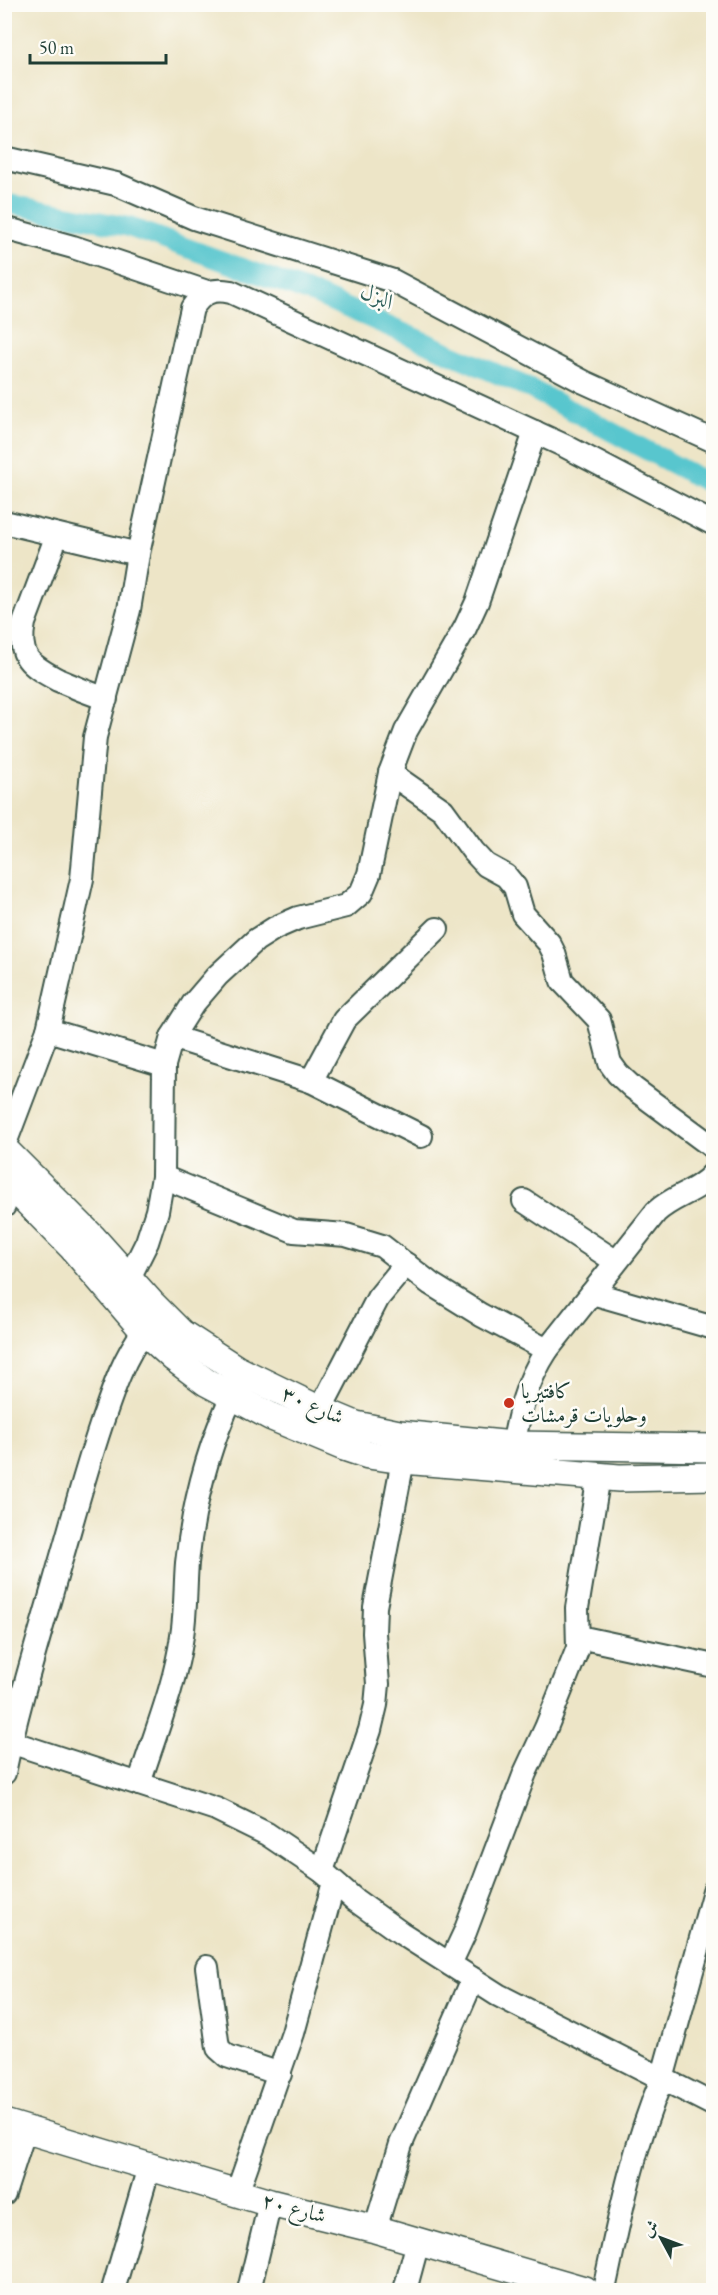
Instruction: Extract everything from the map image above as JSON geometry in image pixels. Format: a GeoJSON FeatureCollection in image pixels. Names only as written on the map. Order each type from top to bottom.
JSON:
{"type":"FeatureCollection","features":[{"type":"Feature","properties":{"kind":"street"},"geometry":{"type":"LineString","coordinates":[[4,158],[116,184],[194,218],[393,281],[584,382],[714,441]]}},
{"type":"Feature","properties":{"kind":"street"},"geometry":{"type":"LineString","coordinates":[[4,228],[73,246],[207,292]]}},
{"type":"Feature","properties":{"kind":"street"},"geometry":{"type":"LineString","coordinates":[[4,1147],[48,1030],[82,879],[96,737],[129,610],[138,554],[192,308],[199,297],[217,289],[231,292],[535,432],[714,524]]}},
{"type":"Feature","properties":{"kind":"street"},"geometry":{"type":"LineString","coordinates":[[129,1278],[153,1225],[163,1177],[164,1065],[172,1037],[194,1004],[217,976],[256,940],[275,928],[298,918],[346,906],[361,893],[369,874],[390,773],[406,731],[465,628],[477,602],[535,432]]}},
{"type":"Feature","properties":{"kind":"street"},"geometry":{"type":"LineString","coordinates":[[4,522],[138,554]]}},
{"type":"Feature","properties":{"kind":"street"},"geometry":{"type":"LineString","coordinates":[[57,535],[24,623],[21,637],[23,649],[34,668],[78,690],[106,699]]}},
{"type":"Feature","properties":{"kind":"street"},"geometry":{"type":"LineString","coordinates":[[390,773],[443,810],[486,865],[506,876],[515,887],[523,914],[549,943],[562,981],[599,1020],[610,1063],[618,1074],[633,1088],[712,1140]]}},
{"type":"Feature","properties":{"kind":"street"},"geometry":{"type":"LineString","coordinates":[[311,1081],[344,1020],[437,928]]}},
{"type":"Feature","properties":{"kind":"street"},"geometry":{"type":"LineString","coordinates":[[48,1030],[164,1065]]}},
{"type":"Feature","properties":{"kind":"street"},"geometry":{"type":"LineString","coordinates":[[172,1037],[311,1081],[421,1136]]}},
{"type":"Feature","properties":{"kind":"street","name":"شارع ٣٠"},"geometry":{"type":"LineString","coordinates":[[4,1147],[181,1333],[238,1370],[320,1410],[356,1425],[599,1476],[714,1476]]}},
{"type":"Feature","properties":{"kind":"street"},"geometry":{"type":"LineString","coordinates":[[511,1457],[521,1404],[527,1386],[547,1350],[615,1261],[656,1212],[663,1205],[696,1189],[714,1173]]}},
{"type":"Feature","properties":{"kind":"street"},"geometry":{"type":"LineString","coordinates":[[163,1177],[294,1231],[361,1238],[382,1246],[432,1284],[481,1315],[547,1350]]}},
{"type":"Feature","properties":{"kind":"street","name":"شارع ٣٠"},"geometry":{"type":"LineString","coordinates":[[7,1189],[72,1247],[144,1331],[174,1358],[206,1382],[272,1417],[344,1447],[368,1455],[404,1460],[714,1448]]}},
{"type":"Feature","properties":{"kind":"street"},"geometry":{"type":"LineString","coordinates":[[524,1201],[615,1261]]}},
{"type":"Feature","properties":{"kind":"street"},"geometry":{"type":"LineString","coordinates":[[320,1410],[371,1310],[385,1287],[406,1264]]}},
{"type":"Feature","properties":{"kind":"street"},"geometry":{"type":"LineString","coordinates":[[592,1293],[714,1328]]}},
{"type":"Feature","properties":{"kind":"street"},"geometry":{"type":"LineString","coordinates":[[4,1773],[8,1741],[86,1468],[125,1362],[133,1345],[144,1331]]}},
{"type":"Feature","properties":{"kind":"street"},"geometry":{"type":"LineString","coordinates":[[139,1784],[176,1666],[182,1637],[188,1560],[197,1503],[218,1426],[232,1396]]}},
{"type":"Feature","properties":{"kind":"street"},"geometry":{"type":"LineString","coordinates":[[237,2193],[280,2074],[328,1876],[376,1705],[378,1684],[374,1633],[375,1607],[404,1460]]}},
{"type":"Feature","properties":{"kind":"street"},"geometry":{"type":"LineString","coordinates":[[450,1964],[465,1932],[525,1773],[571,1670],[578,1648],[577,1608],[599,1476]]}},
{"type":"Feature","properties":{"kind":"street"},"geometry":{"type":"LineString","coordinates":[[579,1637],[714,1666]]}},
{"type":"Feature","properties":{"kind":"street"},"geometry":{"type":"LineString","coordinates":[[8,1741],[216,1809],[267,1834],[328,1876],[401,1933],[498,1995],[714,2105]]}},
{"type":"Feature","properties":{"kind":"street"},"geometry":{"type":"LineString","coordinates":[[604,2290],[626,2190],[648,2115],[662,2079],[714,1891]]}},
{"type":"Feature","properties":{"kind":"street"},"geometry":{"type":"LineString","coordinates":[[207,1967],[218,2048],[227,2056],[280,2074]]}},
{"type":"Feature","properties":{"kind":"street"},"geometry":{"type":"LineString","coordinates":[[375,2229],[401,2144],[473,1979]]}},
{"type":"Feature","properties":{"kind":"street"},"geometry":{"type":"LineString","coordinates":[[4,2194],[15,2126]]}},
{"type":"Feature","properties":{"kind":"street","name":"شارع ٢٠"},"geometry":{"type":"LineString","coordinates":[[15,2126],[270,2203],[375,2229],[584,2290]]}},
{"type":"Feature","properties":{"kind":"street"},"geometry":{"type":"LineString","coordinates":[[113,2290],[149,2167]]}},
{"type":"Feature","properties":{"kind":"street"},"geometry":{"type":"LineString","coordinates":[[249,2290],[270,2203]]}},
{"type":"Feature","properties":{"kind":"street"},"geometry":{"type":"LineString","coordinates":[[405,2290],[418,2242]]}},
{"type":"Feature","properties":{"kind":"waterway","name":"البزل"},"geometry":{"type":"LineString","coordinates":[[4,203],[129,227],[317,295],[527,387],[714,486]]}},
{"type":"Feature","properties":{"kind":"place","name":"كافتيريا وحلويات قرمشات"},"geometry":{"type":"Point","coordinates":[509,1403]}}]}
